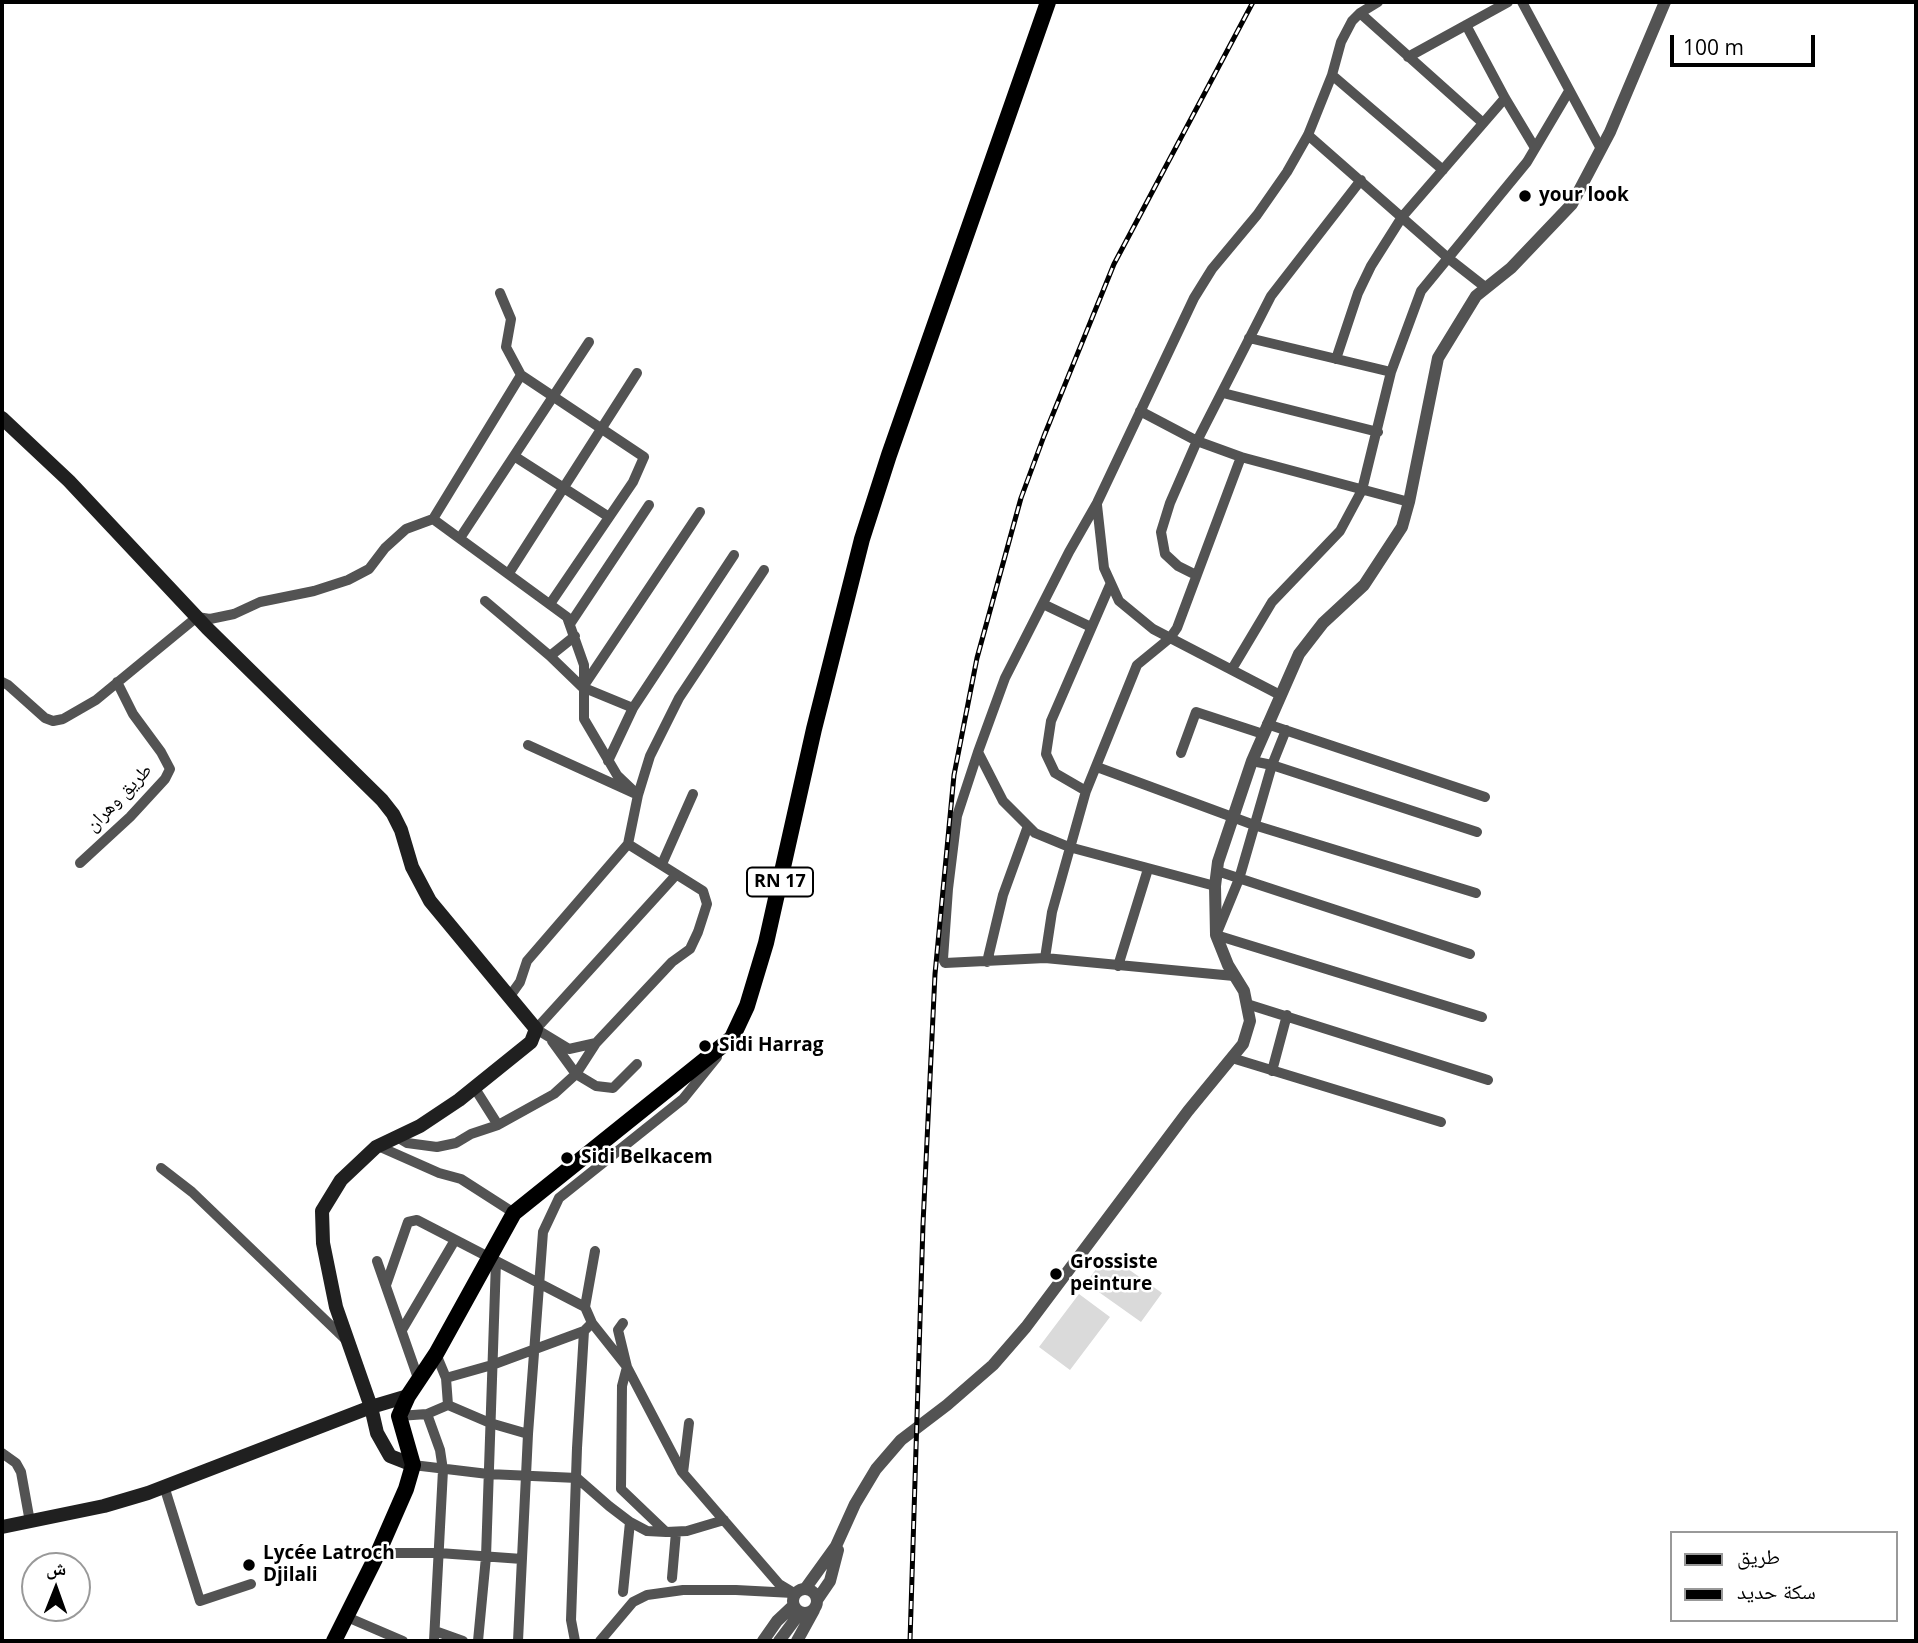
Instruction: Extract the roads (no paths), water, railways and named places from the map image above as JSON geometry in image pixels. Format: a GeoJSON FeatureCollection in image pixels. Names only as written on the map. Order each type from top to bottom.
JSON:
{"type":"FeatureCollection","features":[{"type":"Feature","properties":{"kind":"main road","name":"RN 17"},"geometry":{"type":"LineString","coordinates":[[398,1416],[418,1378],[436,1354],[492,1259],[513,1213],[732,1038],[747,1006],[766,943],[814,729],[863,539],[889,456],[1048,2]]}},
{"type":"Feature","properties":{"kind":"main road"},"geometry":{"type":"LineString","coordinates":[[2,418],[69,481],[197,617],[382,800],[401,830],[412,867],[430,901],[536,1029],[531,1042],[474,1087],[420,1126],[378,1146],[341,1180],[322,1212],[323,1243],[336,1307],[371,1407],[377,1433],[390,1455],[413,1465]]}},
{"type":"Feature","properties":{"kind":"main road"},"geometry":{"type":"LineString","coordinates":[[2,1527],[104,1506],[408,1395]]}},
{"type":"Feature","properties":{"kind":"main road"},"geometry":{"type":"LineString","coordinates":[[334,1641],[399,1508],[413,1465],[398,1416]]}},
{"type":"Feature","properties":{"kind":"street"},"geometry":{"type":"LineString","coordinates":[[1234,976],[1045,958],[948,964],[943,959],[957,816],[1005,678],[1097,503],[1194,298],[1212,269],[1257,215],[1287,172],[1308,135],[1332,75],[1341,42],[1352,21],[1378,2]]}},
{"type":"Feature","properties":{"kind":"street"},"geometry":{"type":"LineString","coordinates":[[1408,57],[1508,2]]}},
{"type":"Feature","properties":{"kind":"street"},"geometry":{"type":"LineString","coordinates":[[1522,2],[1601,149]]}},
{"type":"Feature","properties":{"kind":"street"},"geometry":{"type":"LineString","coordinates":[[763,1641],[777,1621],[798,1600],[836,1546],[876,1469],[901,1440],[993,1365],[1026,1327],[1188,1111],[1243,1044],[1250,1021],[1247,1004],[1244,991],[1234,976],[1216,935],[1215,886],[1232,817],[1252,761],[1299,654],[1323,623],[1364,585],[1402,527],[1438,358],[1476,296],[1511,268],[1572,204],[1601,149],[1665,2]]}},
{"type":"Feature","properties":{"kind":"street"},"geometry":{"type":"LineString","coordinates":[[1360,13],[1483,123]]}},
{"type":"Feature","properties":{"kind":"street"},"geometry":{"type":"LineString","coordinates":[[1466,25],[1535,148]]}},
{"type":"Feature","properties":{"kind":"street"},"geometry":{"type":"LineString","coordinates":[[1332,75],[1443,170]]}},
{"type":"Feature","properties":{"kind":"street"},"geometry":{"type":"LineString","coordinates":[[1232,669],[1272,601],[1340,531],[1362,490],[1391,372],[1421,291],[1527,162],[1569,91]]}},
{"type":"Feature","properties":{"kind":"street"},"geometry":{"type":"LineString","coordinates":[[1336,359],[1357,293],[1402,217],[1505,98]]}},
{"type":"Feature","properties":{"kind":"street"},"geometry":{"type":"LineString","coordinates":[[1308,135],[1448,258],[1485,287]]}},
{"type":"Feature","properties":{"kind":"street"},"geometry":{"type":"LineString","coordinates":[[1196,575],[1178,566],[1165,554],[1161,532],[1170,503],[1196,441],[1271,296],[1361,180]]}},
{"type":"Feature","properties":{"kind":"street"},"geometry":{"type":"LineString","coordinates":[[500,293],[511,319],[506,346],[521,375],[644,457],[633,482],[550,604]]}},
{"type":"Feature","properties":{"kind":"street"},"geometry":{"type":"LineString","coordinates":[[1249,338],[1391,372]]}},
{"type":"Feature","properties":{"kind":"street"},"geometry":{"type":"LineString","coordinates":[[460,538],[589,342]]}},
{"type":"Feature","properties":{"kind":"street"},"geometry":{"type":"LineString","coordinates":[[509,573],[637,373]]}},
{"type":"Feature","properties":{"kind":"street"},"geometry":{"type":"LineString","coordinates":[[2,682],[45,718],[53,721],[63,719],[96,700],[197,617],[210,619],[234,614],[260,602],[314,591],[348,580],[369,569],[385,548],[406,529],[433,519],[521,375]]}},
{"type":"Feature","properties":{"kind":"street"},"geometry":{"type":"LineString","coordinates":[[1223,393],[1378,432]]}},
{"type":"Feature","properties":{"kind":"street"},"geometry":{"type":"LineString","coordinates":[[1140,411],[1196,441],[1241,457],[1409,502]]}},
{"type":"Feature","properties":{"kind":"street"},"geometry":{"type":"LineString","coordinates":[[514,456],[609,517]]}},
{"type":"Feature","properties":{"kind":"street"},"geometry":{"type":"LineString","coordinates":[[1045,958],[1048,933],[1069,847],[1086,791],[1137,665],[1170,638],[1177,628],[1241,457]]}},
{"type":"Feature","properties":{"kind":"street"},"geometry":{"type":"LineString","coordinates":[[1097,503],[1104,568],[1119,601],[1153,629],[1280,695]]}},
{"type":"Feature","properties":{"kind":"street"},"geometry":{"type":"LineString","coordinates":[[570,624],[649,505]]}},
{"type":"Feature","properties":{"kind":"street"},"geometry":{"type":"LineString","coordinates":[[582,687],[700,512]]}},
{"type":"Feature","properties":{"kind":"street"},"geometry":{"type":"LineString","coordinates":[[433,519],[566,617],[584,665],[584,719],[617,775],[638,795]]}},
{"type":"Feature","properties":{"kind":"street"},"geometry":{"type":"LineString","coordinates":[[608,761],[634,708],[734,555]]}},
{"type":"Feature","properties":{"kind":"street"},"geometry":{"type":"LineString","coordinates":[[510,996],[520,982],[527,961],[628,844],[638,795],[650,756],[679,698],[764,570]]}},
{"type":"Feature","properties":{"kind":"street"},"geometry":{"type":"LineString","coordinates":[[1086,791],[1055,773],[1046,754],[1051,721],[1110,585]]}},
{"type":"Feature","properties":{"kind":"street"},"geometry":{"type":"LineString","coordinates":[[485,601],[582,687],[634,708]]}},
{"type":"Feature","properties":{"kind":"street"},"geometry":{"type":"LineString","coordinates":[[1042,604],[1091,626]]}},
{"type":"Feature","properties":{"kind":"street"},"geometry":{"type":"LineString","coordinates":[[550,656],[575,636]]}},
{"type":"Feature","properties":{"kind":"street","name":"طريق وهران"},"geometry":{"type":"LineString","coordinates":[[80,863],[139,807],[165,779],[170,769],[133,714],[117,682]]}},
{"type":"Feature","properties":{"kind":"street"},"geometry":{"type":"LineString","coordinates":[[1181,753],[1196,712],[1265,729],[1286,730],[1485,797]]}},
{"type":"Feature","properties":{"kind":"street"},"geometry":{"type":"LineString","coordinates":[[1216,935],[1239,879],[1272,765],[1286,730]]}},
{"type":"Feature","properties":{"kind":"street"},"geometry":{"type":"LineString","coordinates":[[528,745],[638,795]]}},
{"type":"Feature","properties":{"kind":"street"},"geometry":{"type":"LineString","coordinates":[[978,752],[1003,801],[1035,832],[1069,847],[1215,886]]}},
{"type":"Feature","properties":{"kind":"street"},"geometry":{"type":"LineString","coordinates":[[1252,761],[1272,765],[1477,832]]}},
{"type":"Feature","properties":{"kind":"street"},"geometry":{"type":"LineString","coordinates":[[1097,768],[1254,825],[1476,893]]}},
{"type":"Feature","properties":{"kind":"street"},"geometry":{"type":"LineString","coordinates":[[662,864],[693,794]]}},
{"type":"Feature","properties":{"kind":"street"},"geometry":{"type":"LineString","coordinates":[[988,962],[1003,895],[1028,826]]}},
{"type":"Feature","properties":{"kind":"street"},"geometry":{"type":"LineString","coordinates":[[397,1137],[407,1143],[437,1147],[456,1143],[471,1134],[498,1125],[554,1094],[576,1074],[596,1043],[672,962],[690,949],[706,904],[702,891],[628,844]]}},
{"type":"Feature","properties":{"kind":"street"},"geometry":{"type":"LineString","coordinates":[[1118,966],[1148,869]]}},
{"type":"Feature","properties":{"kind":"street"},"geometry":{"type":"LineString","coordinates":[[1217,871],[1469,954]]}},
{"type":"Feature","properties":{"kind":"street"},"geometry":{"type":"LineString","coordinates":[[596,1043],[569,1049],[536,1029],[676,875]]}},
{"type":"Feature","properties":{"kind":"street"},"geometry":{"type":"LineString","coordinates":[[1216,935],[1482,1017]]}},
{"type":"Feature","properties":{"kind":"street"},"geometry":{"type":"LineString","coordinates":[[1247,1004],[1488,1080]]}},
{"type":"Feature","properties":{"kind":"street"},"geometry":{"type":"LineString","coordinates":[[1272,1072],[1287,1015]]}},
{"type":"Feature","properties":{"kind":"street"},"geometry":{"type":"LineString","coordinates":[[550,1037],[576,1074],[596,1086],[613,1088],[637,1065]]}},
{"type":"Feature","properties":{"kind":"street"},"geometry":{"type":"LineString","coordinates":[[518,1641],[528,1434],[543,1232],[559,1198],[683,1099],[732,1038]]}},
{"type":"Feature","properties":{"kind":"street"},"geometry":{"type":"LineString","coordinates":[[1232,1058],[1441,1122]]}},
{"type":"Feature","properties":{"kind":"street"},"geometry":{"type":"LineString","coordinates":[[474,1087],[498,1125]]}},
{"type":"Feature","properties":{"kind":"street"},"geometry":{"type":"LineString","coordinates":[[378,1146],[439,1173],[461,1179],[513,1213]]}},
{"type":"Feature","properties":{"kind":"street"},"geometry":{"type":"LineString","coordinates":[[161,1168],[192,1192],[346,1339]]}},
{"type":"Feature","properties":{"kind":"street"},"geometry":{"type":"LineString","coordinates":[[386,1285],[408,1222],[417,1220],[585,1307]]}},
{"type":"Feature","properties":{"kind":"street"},"geometry":{"type":"LineString","coordinates":[[402,1330],[455,1240]]}},
{"type":"Feature","properties":{"kind":"street"},"geometry":{"type":"LineString","coordinates":[[575,1641],[571,1620],[577,1448],[588,1327],[585,1307],[595,1251]]}},
{"type":"Feature","properties":{"kind":"street"},"geometry":{"type":"LineString","coordinates":[[478,1641],[486,1557],[492,1366],[492,1259]]}},
{"type":"Feature","properties":{"kind":"street"},"geometry":{"type":"LineString","coordinates":[[377,1261],[418,1378]]}},
{"type":"Feature","properties":{"kind":"street"},"geometry":{"type":"LineString","coordinates":[[622,1323],[618,1329],[627,1367],[682,1474],[779,1584],[810,1613],[816,1605]]}},
{"type":"Feature","properties":{"kind":"street"},"geometry":{"type":"LineString","coordinates":[[446,1378],[492,1366],[588,1327]]}},
{"type":"Feature","properties":{"kind":"street"},"geometry":{"type":"LineString","coordinates":[[588,1327],[627,1367]]}},
{"type":"Feature","properties":{"kind":"street"},"geometry":{"type":"LineString","coordinates":[[436,1354],[446,1378],[448,1405]]}},
{"type":"Feature","properties":{"kind":"street"},"geometry":{"type":"LineString","coordinates":[[627,1367],[622,1385],[621,1489],[635,1505],[671,1532]]}},
{"type":"Feature","properties":{"kind":"street"},"geometry":{"type":"LineString","coordinates":[[398,1416],[427,1415],[448,1405],[490,1423],[528,1434]]}},
{"type":"Feature","properties":{"kind":"street"},"geometry":{"type":"LineString","coordinates":[[427,1415],[440,1450],[443,1470],[434,1636],[463,1641]]}},
{"type":"Feature","properties":{"kind":"street"},"geometry":{"type":"LineString","coordinates":[[682,1474],[689,1423]]}},
{"type":"Feature","properties":{"kind":"street"},"geometry":{"type":"LineString","coordinates":[[2,1453],[16,1463],[21,1472],[30,1522]]}},
{"type":"Feature","properties":{"kind":"street"},"geometry":{"type":"LineString","coordinates":[[413,1465],[488,1474],[578,1478],[630,1522],[646,1531],[671,1532],[723,1520]]}},
{"type":"Feature","properties":{"kind":"street"},"geometry":{"type":"LineString","coordinates":[[164,1486],[200,1601],[251,1584]]}},
{"type":"Feature","properties":{"kind":"street"},"geometry":{"type":"LineString","coordinates":[[623,1592],[630,1522]]}},
{"type":"Feature","properties":{"kind":"street"},"geometry":{"type":"LineString","coordinates":[[797,1641],[830,1581],[842,1530]]}},
{"type":"Feature","properties":{"kind":"street"},"geometry":{"type":"LineString","coordinates":[[671,1532],[672,1578]]}},
{"type":"Feature","properties":{"kind":"street"},"geometry":{"type":"LineString","coordinates":[[378,1553],[439,1553],[522,1559]]}},
{"type":"Feature","properties":{"kind":"street"},"geometry":{"type":"LineString","coordinates":[[600,1641],[633,1602],[648,1595],[682,1590],[736,1590],[798,1600]]}},
{"type":"Feature","properties":{"kind":"street"},"geometry":{"type":"LineString","coordinates":[[779,1641],[798,1600],[812,1592],[816,1605]]}},
{"type":"Feature","properties":{"kind":"street"},"geometry":{"type":"LineString","coordinates":[[347,1617],[403,1641]]}},
{"type":"Feature","properties":{"kind":"railway"},"geometry":{"type":"LineString","coordinates":[[910,1641],[923,1224],[935,974],[954,775],[977,658],[1021,498],[1114,264],[1253,2]]}},
{"type":"Feature","properties":{"kind":"place","name":"your look"},"geometry":{"type":"Point","coordinates":[1525,196]}},
{"type":"Feature","properties":{"kind":"place","name":"Sidi Harrag"},"geometry":{"type":"Point","coordinates":[705,1046]}},
{"type":"Feature","properties":{"kind":"place","name":"Sidi Belkacem"},"geometry":{"type":"Point","coordinates":[567,1158]}},
{"type":"Feature","properties":{"kind":"place","name":"Grossiste peinture"},"geometry":{"type":"Point","coordinates":[1056,1274]}},
{"type":"Feature","properties":{"kind":"place","name":"Lycée Latroch Djilali"},"geometry":{"type":"Point","coordinates":[249,1565]}}]}
